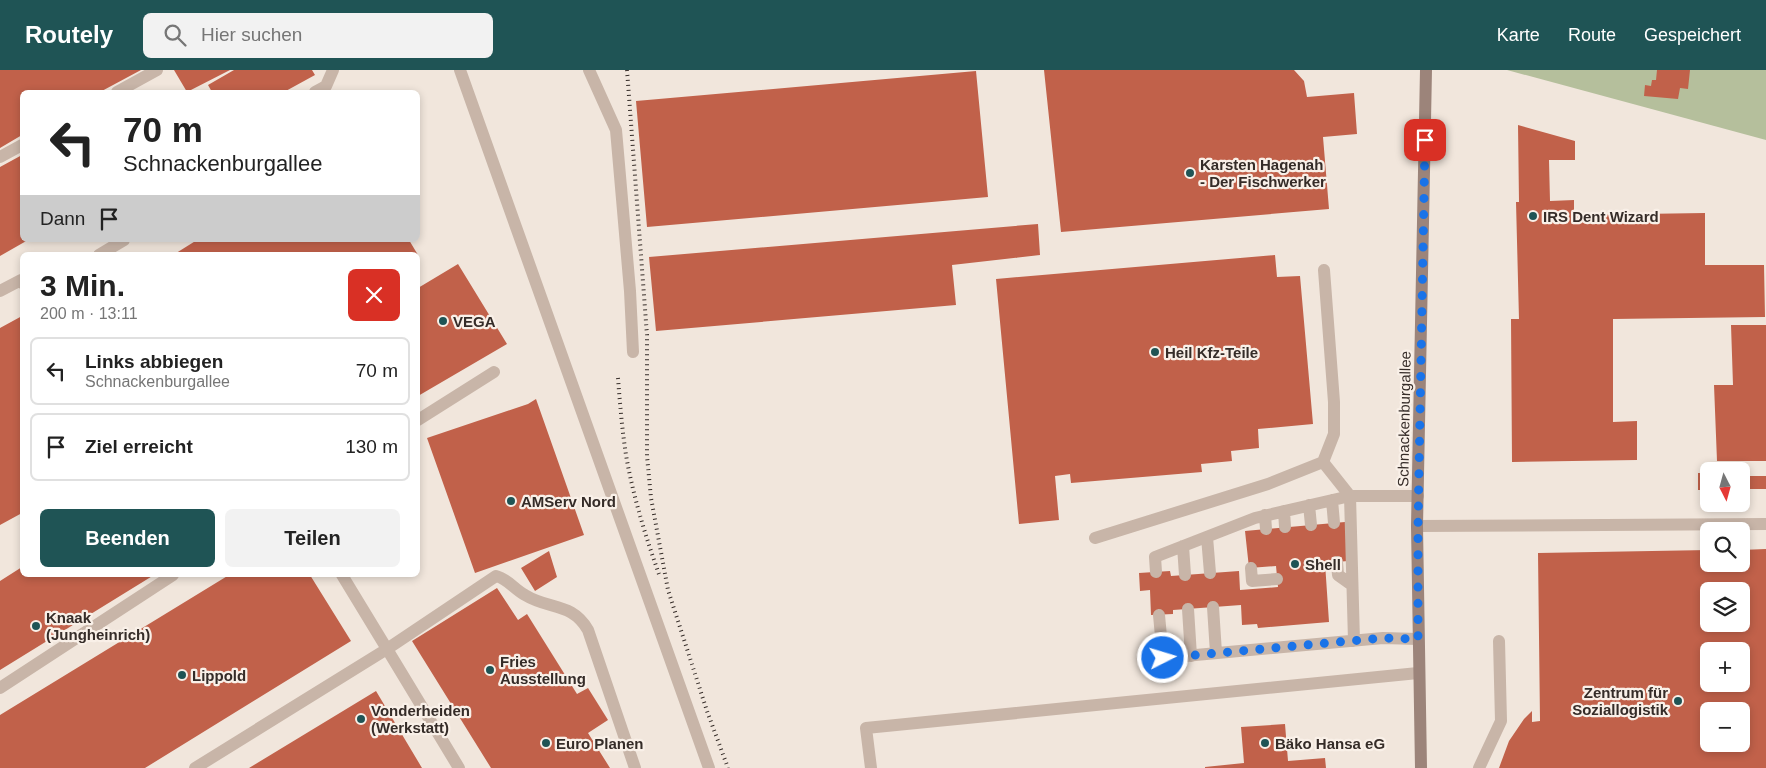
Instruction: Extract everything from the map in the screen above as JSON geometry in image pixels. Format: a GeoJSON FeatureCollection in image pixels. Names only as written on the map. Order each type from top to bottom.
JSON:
{"type":"FeatureCollection","features":[{"type":"Feature","properties":{"kind":"main road","name":"Schnackenburgallee"},"geometry":{"type":"LineString","coordinates":[[1421,768],[1418,673],[1418,496],[1426,70]]}},
{"type":"Feature","properties":{"kind":"lane"},"geometry":{"type":"LineString","coordinates":[[120,90],[157,70]]}},
{"type":"Feature","properties":{"kind":"lane"},"geometry":{"type":"LineString","coordinates":[[319,90],[326,86],[332,70]]}},
{"type":"Feature","properties":{"kind":"lane"},"geometry":{"type":"LineString","coordinates":[[460,70],[709,768]]}},
{"type":"Feature","properties":{"kind":"lane"},"geometry":{"type":"LineString","coordinates":[[589,70],[616,130],[630,291],[633,352]]}},
{"type":"Feature","properties":{"kind":"lane"},"geometry":{"type":"LineString","coordinates":[[0,158],[20,146]]}},
{"type":"Feature","properties":{"kind":"lane"},"geometry":{"type":"LineString","coordinates":[[105,252],[121,242]]}},
{"type":"Feature","properties":{"kind":"lane"},"geometry":{"type":"LineString","coordinates":[[1094,538],[1268,484],[1323,462],[1334,434],[1334,402],[1324,270]]}},
{"type":"Feature","properties":{"kind":"lane"},"geometry":{"type":"LineString","coordinates":[[0,291],[20,281]]}},
{"type":"Feature","properties":{"kind":"lane"},"geometry":{"type":"LineString","coordinates":[[420,419],[494,372]]}},
{"type":"Feature","properties":{"kind":"lane"},"geometry":{"type":"LineString","coordinates":[[1323,462],[1350,496],[1354,641]]}},
{"type":"Feature","properties":{"kind":"lane"},"geometry":{"type":"LineString","coordinates":[[1156,572],[1155,557],[1207,537],[1248,526],[1265,516],[1350,496],[1418,496]]}},
{"type":"Feature","properties":{"kind":"lane"},"geometry":{"type":"LineString","coordinates":[[1332,500],[1334,523]]}},
{"type":"Feature","properties":{"kind":"lane"},"geometry":{"type":"LineString","coordinates":[[1309,505],[1311,525]]}},
{"type":"Feature","properties":{"kind":"lane"},"geometry":{"type":"LineString","coordinates":[[1284,511],[1286,527]]}},
{"type":"Feature","properties":{"kind":"lane"},"geometry":{"type":"LineString","coordinates":[[1265,516],[1266,529]]}},
{"type":"Feature","properties":{"kind":"lane"},"geometry":{"type":"LineString","coordinates":[[1418,526],[1766,524]]}},
{"type":"Feature","properties":{"kind":"lane"},"geometry":{"type":"LineString","coordinates":[[1207,537],[1210,573]]}},
{"type":"Feature","properties":{"kind":"lane"},"geometry":{"type":"LineString","coordinates":[[1182,546],[1185,575]]}},
{"type":"Feature","properties":{"kind":"lane"},"geometry":{"type":"LineString","coordinates":[[1337,562],[1332,576],[1352,585]]}},
{"type":"Feature","properties":{"kind":"lane"},"geometry":{"type":"LineString","coordinates":[[1251,568],[1252,581],[1273,580],[1269,566]]}},
{"type":"Feature","properties":{"kind":"lane"},"geometry":{"type":"LineString","coordinates":[[195,768],[387,649],[496,576],[504,578],[523,594],[537,602],[567,609],[583,621],[588,630],[635,768]]}},
{"type":"Feature","properties":{"kind":"lane"},"geometry":{"type":"LineString","coordinates":[[0,688],[170,577]]}},
{"type":"Feature","properties":{"kind":"lane"},"geometry":{"type":"LineString","coordinates":[[343,577],[459,768]]}},
{"type":"Feature","properties":{"kind":"lane"},"geometry":{"type":"LineString","coordinates":[[1213,607],[1216,654]]}},
{"type":"Feature","properties":{"kind":"lane"},"geometry":{"type":"LineString","coordinates":[[1188,609],[1191,656]]}},
{"type":"Feature","properties":{"kind":"lane"},"geometry":{"type":"LineString","coordinates":[[1160,615],[1163,658],[1383,638],[1418,639]]}},
{"type":"Feature","properties":{"kind":"lane"},"geometry":{"type":"LineString","coordinates":[[1479,768],[1501,721],[1499,641]]}},
{"type":"Feature","properties":{"kind":"lane"},"geometry":{"type":"LineString","coordinates":[[871,768],[866,728],[1418,673]]}},
{"type":"Feature","properties":{"kind":"green space"},"geometry":{"type":"Polygon","coordinates":[[[1507,70],[1766,70],[1766,140],[1507,70]]]}},
{"type":"Feature","properties":{"kind":"building"},"geometry":{"type":"Polygon","coordinates":[[[0,70],[141,70],[104,90],[20,90],[20,136],[0,148],[0,70]]]}},
{"type":"Feature","properties":{"kind":"building"},"geometry":{"type":"Polygon","coordinates":[[[174,70],[230,70],[191,90],[186,90],[174,70]]]}},
{"type":"Feature","properties":{"kind":"building"},"geometry":{"type":"Polygon","coordinates":[[[234,70],[312,70],[315,75],[288,90],[211,90],[208,85],[234,70]]]}},
{"type":"Feature","properties":{"kind":"building","name":"Karsten Hagenah - Der Fischwerker"},"geometry":{"type":"Polygon","coordinates":[[[1044,70],[1294,70],[1304,81],[1307,97],[1354,93],[1357,134],[1323,137],[1329,209],[1061,232],[1044,70]]]}},
{"type":"Feature","properties":{"kind":"building"},"geometry":{"type":"Polygon","coordinates":[[[1657,70],[1690,70],[1688,89],[1680,88],[1678,99],[1644,96],[1645,85],[1651,86],[1652,80],[1656,80],[1657,70]]]}},
{"type":"Feature","properties":{"kind":"building"},"geometry":{"type":"Polygon","coordinates":[[[976,71],[988,197],[647,227],[636,101],[976,71]]]}},
{"type":"Feature","properties":{"kind":"building"},"geometry":{"type":"Polygon","coordinates":[[[1518,125],[1575,141],[1575,160],[1549,160],[1550,201],[1574,200],[1574,215],[1705,213],[1705,265],[1764,265],[1765,317],[1613,319],[1613,422],[1637,421],[1637,460],[1512,462],[1511,319],[1519,319],[1516,202],[1519,202],[1518,125]]]}},
{"type":"Feature","properties":{"kind":"building"},"geometry":{"type":"Polygon","coordinates":[[[20,156],[20,242],[24,242],[0,256],[0,167],[20,156]]]}},
{"type":"Feature","properties":{"kind":"building"},"geometry":{"type":"Polygon","coordinates":[[[1038,224],[1040,255],[952,265],[956,305],[656,331],[649,257],[1038,224]]]}},
{"type":"Feature","properties":{"kind":"building"},"geometry":{"type":"Polygon","coordinates":[[[194,242],[410,242],[416,252],[178,252],[194,242]]]}},
{"type":"Feature","properties":{"kind":"building","name":"Heil Kfz-Teile"},"geometry":{"type":"Polygon","coordinates":[[[1275,255],[1277,277],[1300,276],[1313,424],[1258,429],[1259,448],[1231,451],[1232,461],[1201,464],[1202,472],[1071,483],[1070,474],[1055,476],[1059,520],[1019,524],[996,279],[1275,255]]]}},
{"type":"Feature","properties":{"kind":"building","name":"VEGA"},"geometry":{"type":"Polygon","coordinates":[[[458,264],[507,344],[420,395],[420,287],[458,264]]]}},
{"type":"Feature","properties":{"kind":"building"},"geometry":{"type":"Polygon","coordinates":[[[20,317],[20,514],[0,525],[0,328],[20,317]]]}},
{"type":"Feature","properties":{"kind":"building"},"geometry":{"type":"Polygon","coordinates":[[[1731,325],[1766,325],[1766,461],[1717,461],[1714,385],[1733,385],[1731,325]]]}},
{"type":"Feature","properties":{"kind":"building","name":"AMServ Nord"},"geometry":{"type":"Polygon","coordinates":[[[536,399],[584,535],[475,573],[427,438],[528,404],[536,399]]]}},
{"type":"Feature","properties":{"kind":"building"},"geometry":{"type":"Polygon","coordinates":[[[1698,473],[1700,473],[1700,490],[1698,490],[1698,473]]]}},
{"type":"Feature","properties":{"kind":"building"},"geometry":{"type":"Polygon","coordinates":[[[1750,476],[1766,476],[1766,489],[1750,489],[1750,476]]]}},
{"type":"Feature","properties":{"kind":"building"},"geometry":{"type":"Polygon","coordinates":[[[1345,522],[1348,561],[1325,563],[1329,622],[1258,628],[1257,624],[1242,625],[1241,605],[1173,610],[1173,614],[1151,615],[1150,590],[1140,591],[1139,573],[1170,571],[1171,576],[1239,571],[1240,590],[1278,587],[1276,566],[1249,568],[1245,531],[1345,522]]]}},
{"type":"Feature","properties":{"kind":"building"},"geometry":{"type":"Polygon","coordinates":[[[1766,549],[1766,768],[1499,768],[1509,741],[1524,719],[1532,711],[1532,722],[1540,721],[1538,553],[1700,550],[1700,572],[1750,572],[1750,550],[1766,549]]]}},
{"type":"Feature","properties":{"kind":"building"},"geometry":{"type":"Polygon","coordinates":[[[549,551],[557,577],[535,591],[521,568],[549,551]]]}},
{"type":"Feature","properties":{"kind":"building","name":"Knaak (Jungheinrich)"},"geometry":{"type":"Polygon","coordinates":[[[20,568],[20,577],[151,577],[0,670],[0,581],[20,568]]]}},
{"type":"Feature","properties":{"kind":"building","name":"Lippold"},"geometry":{"type":"Polygon","coordinates":[[[226,577],[311,577],[351,641],[145,768],[0,768],[0,715],[226,577]]]}},
{"type":"Feature","properties":{"kind":"building","name":"Fries Ausstellung"},"geometry":{"type":"Polygon","coordinates":[[[497,588],[518,620],[527,614],[577,694],[588,688],[608,720],[588,733],[610,768],[491,768],[412,641],[497,588]]]}},
{"type":"Feature","properties":{"kind":"building","name":"Vonderheiden (Werkstatt)"},"geometry":{"type":"Polygon","coordinates":[[[376,691],[422,768],[249,768],[376,691]]]}},
{"type":"Feature","properties":{"kind":"building","name":"Bäko Hansa eG"},"geometry":{"type":"Polygon","coordinates":[[[1285,724],[1288,761],[1325,758],[1326,768],[1205,768],[1244,763],[1241,727],[1285,724]]]}},
{"type":"Feature","properties":{"kind":"railway"},"geometry":{"type":"LineString","coordinates":[[627,70],[647,335],[647,456],[651,498],[668,590],[707,711],[728,768]]}},
{"type":"Feature","properties":{"kind":"railway"},"geometry":{"type":"LineString","coordinates":[[618,378],[623,436],[632,486],[660,577]]}},
{"type":"Feature","properties":{"kind":"place","name":"Karsten Hagenah - Der Fischwerker"},"geometry":{"type":"Point","coordinates":[1190,173]}},
{"type":"Feature","properties":{"kind":"place","name":"IRS Dent Wizard"},"geometry":{"type":"Point","coordinates":[1533,216]}},
{"type":"Feature","properties":{"kind":"place","name":"VEGA"},"geometry":{"type":"Point","coordinates":[443,321]}},
{"type":"Feature","properties":{"kind":"place","name":"Heil Kfz-Teile"},"geometry":{"type":"Point","coordinates":[1155,352]}},
{"type":"Feature","properties":{"kind":"place","name":"AMServ Nord"},"geometry":{"type":"Point","coordinates":[511,501]}},
{"type":"Feature","properties":{"kind":"place","name":"Shell"},"geometry":{"type":"Point","coordinates":[1295,564]}},
{"type":"Feature","properties":{"kind":"place","name":"Knaak (Jungheinrich)"},"geometry":{"type":"Point","coordinates":[36,626]}},
{"type":"Feature","properties":{"kind":"place","name":"Fries Ausstellung"},"geometry":{"type":"Point","coordinates":[490,670]}},
{"type":"Feature","properties":{"kind":"place","name":"Lippold"},"geometry":{"type":"Point","coordinates":[182,675]}},
{"type":"Feature","properties":{"kind":"place","name":"Zentrum für Soziallogistik"},"geometry":{"type":"Point","coordinates":[1678,701]}},
{"type":"Feature","properties":{"kind":"place","name":"Vonderheiden (Werkstatt)"},"geometry":{"type":"Point","coordinates":[361,719]}},
{"type":"Feature","properties":{"kind":"place","name":"Euro Planen"},"geometry":{"type":"Point","coordinates":[546,743]}},
{"type":"Feature","properties":{"kind":"place","name":"Bäko Hansa eG"},"geometry":{"type":"Point","coordinates":[1265,743]}},
{"type":"Feature","properties":{"kind":"route"},"geometry":{"type":"LineString","coordinates":[[1163,658],[1383,638],[1418,639],[1418,526],[1425,140]]}}]}
